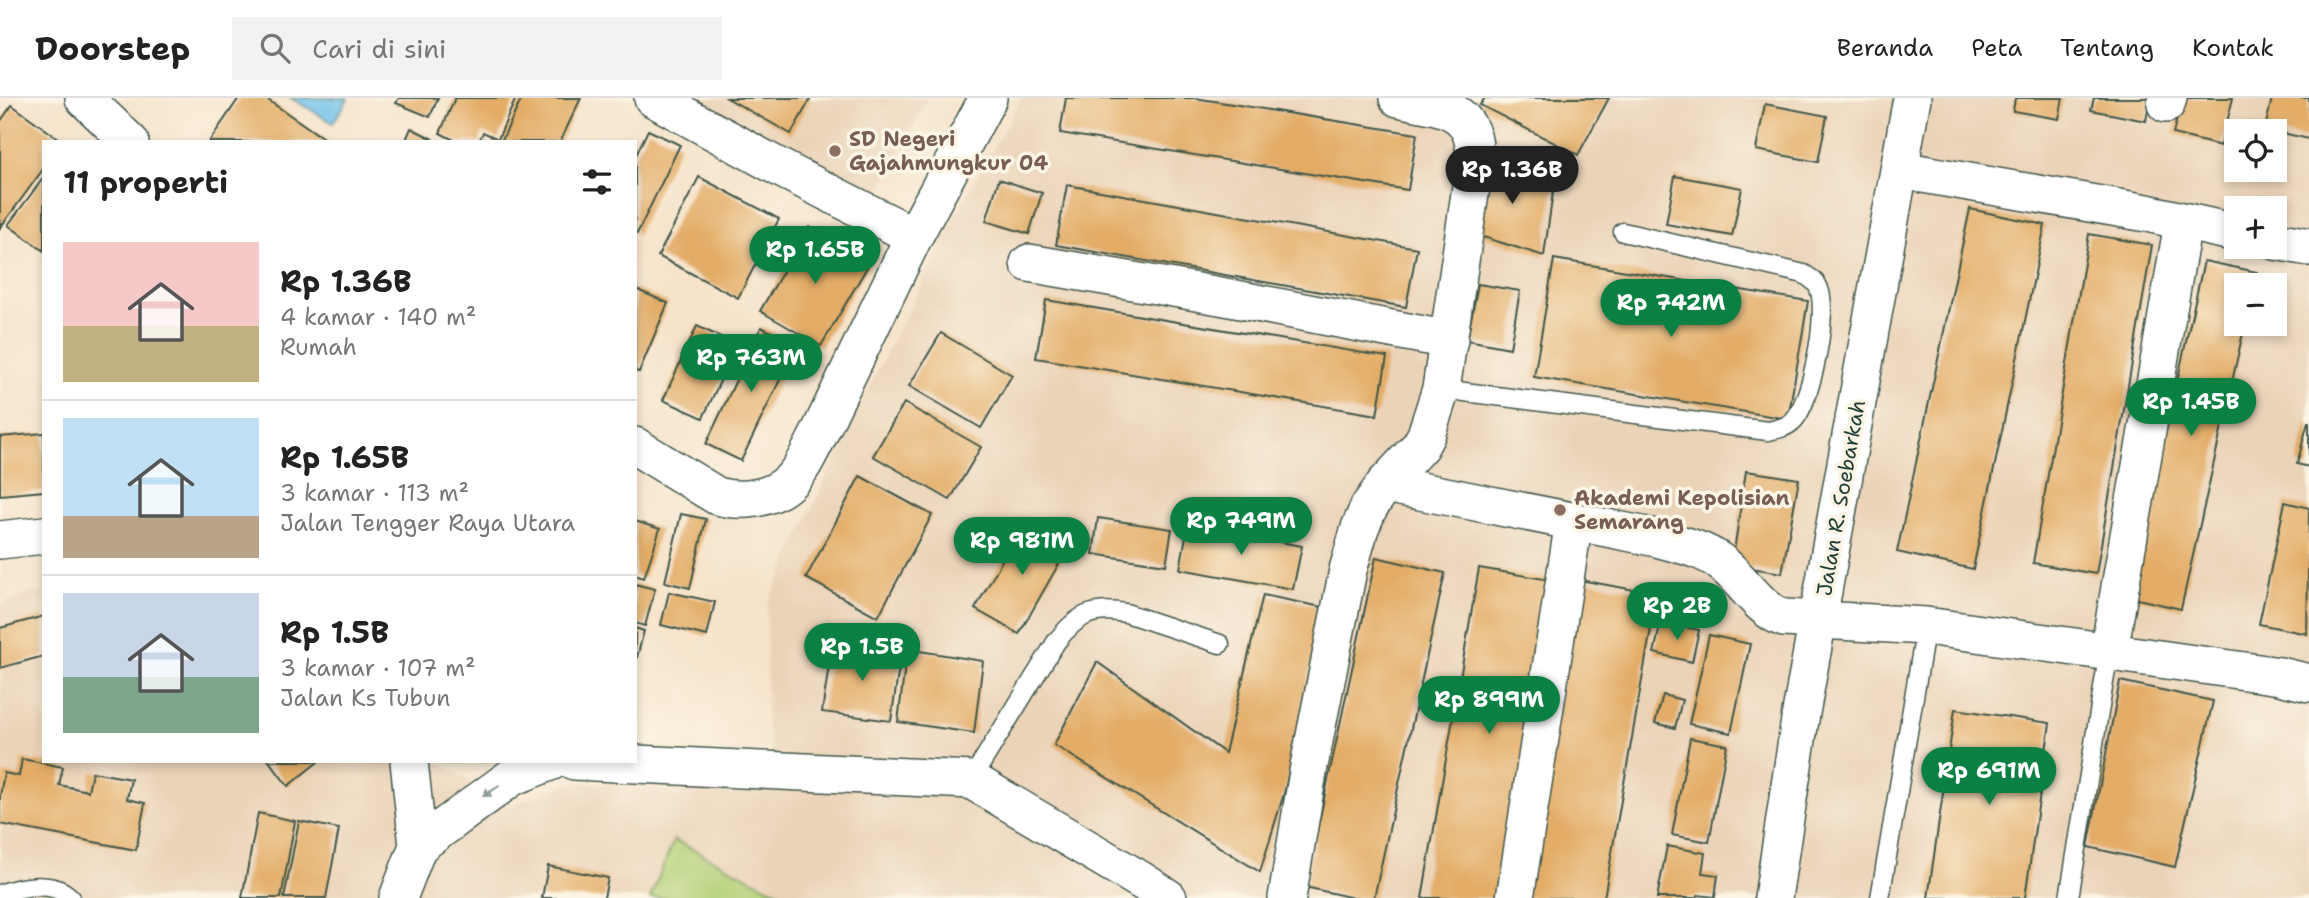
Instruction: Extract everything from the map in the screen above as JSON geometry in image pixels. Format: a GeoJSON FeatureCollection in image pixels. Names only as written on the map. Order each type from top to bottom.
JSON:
{"type":"FeatureCollection","features":[{"type":"Feature","properties":{"kind":"street"},"geometry":{"type":"LineString","coordinates":[[84,98],[128,140]]}},
{"type":"Feature","properties":{"kind":"street"},"geometry":{"type":"LineString","coordinates":[[653,98],[784,170],[914,236]]}},
{"type":"Feature","properties":{"kind":"street"},"geometry":{"type":"LineString","coordinates":[[1287,898],[1308,766],[1348,569],[1360,528],[1369,507],[1385,484],[1420,446],[1441,389],[1475,160],[1473,134],[1463,118],[1444,109],[1398,98]]}},
{"type":"Feature","properties":{"kind":"street","name":"Jalan R. Soebarkah"},"geometry":{"type":"LineString","coordinates":[[1773,898],[1799,727],[1912,98]]}},
{"type":"Feature","properties":{"kind":"street"},"geometry":{"type":"LineString","coordinates":[[637,447],[717,496],[736,499],[761,497],[790,481],[801,468],[980,101]]}},
{"type":"Feature","properties":{"kind":"street"},"geometry":{"type":"LineString","coordinates":[[1900,170],[2147,213],[2224,231]]}},
{"type":"Feature","properties":{"kind":"street"},"geometry":{"type":"LineString","coordinates":[[2109,652],[2183,223]]}},
{"type":"Feature","properties":{"kind":"street"},"geometry":{"type":"LineString","coordinates":[[1029,263],[1449,340]]}},
{"type":"Feature","properties":{"kind":"street"},"geometry":{"type":"LineString","coordinates":[[1385,484],[1657,538],[1698,550],[1716,559],[1730,571],[1771,613],[1784,618],[1926,626],[2280,676],[2309,683]]}},
{"type":"Feature","properties":{"kind":"street"},"geometry":{"type":"LineString","coordinates":[[1515,898],[1574,522]]}},
{"type":"Feature","properties":{"kind":"street"},"geometry":{"type":"LineString","coordinates":[[0,540],[42,535]]}},
{"type":"Feature","properties":{"kind":"street"},"geometry":{"type":"LineString","coordinates":[[398,898],[418,846],[409,763]]}},
{"type":"Feature","properties":{"kind":"street"},"geometry":{"type":"LineString","coordinates":[[418,846],[512,777],[547,763]]}},
{"type":"Feature","properties":{"kind":"street"},"geometry":{"type":"LineString","coordinates":[[612,763],[971,780],[1168,898]]}},
{"type":"Feature","properties":{"kind":"lane"},"geometry":{"type":"LineString","coordinates":[[1441,389],[1768,431],[1784,428],[1792,423],[1801,412],[1807,397],[1820,330],[1822,302],[1819,289],[1812,279],[1804,274],[1623,232]]}},
{"type":"Feature","properties":{"kind":"lane"},"geometry":{"type":"LineString","coordinates":[[971,780],[1056,642],[1067,628],[1082,616],[1093,611],[1126,613],[1220,644]]}},
{"type":"Feature","properties":{"kind":"lane"},"geometry":{"type":"LineString","coordinates":[[1880,898],[1926,626]]}},
{"type":"Feature","properties":{"kind":"lane"},"geometry":{"type":"LineString","coordinates":[[2069,898],[2109,652]]}},
{"type":"Feature","properties":{"kind":"lane"},"geometry":{"type":"LineString","coordinates":[[0,894],[17,887],[31,886],[59,890],[71,898]]}},
{"type":"Feature","properties":{"kind":"shaded area","name":"SD Negeri Gajahmungkur 04"},"geometry":{"type":"Polygon","coordinates":[[[668,98],[928,98],[872,203],[668,98]]]}},
{"type":"Feature","properties":{"kind":"shaded area","name":"Akademi Kepolisian Semarang"},"geometry":{"type":"Polygon","coordinates":[[[1021,98],[2309,98],[2309,898],[0,898],[0,604],[34,592],[42,592],[42,763],[440,763],[510,806],[570,783],[778,784],[766,719],[767,606],[849,428],[956,215],[1021,98]]]}},
{"type":"Feature","properties":{"kind":"green space"},"geometry":{"type":"Polygon","coordinates":[[[674,840],[790,898],[650,898],[674,840]]]}},
{"type":"Feature","properties":{"kind":"water"},"geometry":{"type":"Polygon","coordinates":[[[291,98],[347,98],[348,99],[333,123],[291,98]]]}},
{"type":"Feature","properties":{"kind":"building"},"geometry":{"type":"Polygon","coordinates":[[[239,98],[265,98],[326,140],[210,140],[239,98]]]}},
{"type":"Feature","properties":{"kind":"building"},"geometry":{"type":"Polygon","coordinates":[[[399,98],[438,98],[430,117],[396,103],[399,98]]]}},
{"type":"Feature","properties":{"kind":"building"},"geometry":{"type":"Polygon","coordinates":[[[455,98],[516,98],[498,139],[483,132],[480,140],[454,140],[440,133],[455,98]]]}},
{"type":"Feature","properties":{"kind":"building"},"geometry":{"type":"Polygon","coordinates":[[[522,98],[581,98],[561,140],[502,140],[522,98]]]}},
{"type":"Feature","properties":{"kind":"building"},"geometry":{"type":"Polygon","coordinates":[[[727,98],[811,98],[791,134],[727,98]]]}},
{"type":"Feature","properties":{"kind":"building"},"geometry":{"type":"Polygon","coordinates":[[[1066,98],[1195,98],[1417,134],[1408,190],[1060,133],[1066,98]]]}},
{"type":"Feature","properties":{"kind":"building"},"geometry":{"type":"Polygon","coordinates":[[[1485,98],[1609,98],[1578,155],[1480,105],[1485,98]]]}},
{"type":"Feature","properties":{"kind":"building"},"geometry":{"type":"Polygon","coordinates":[[[2015,98],[2063,98],[2059,119],[2013,111],[2015,98]]]}},
{"type":"Feature","properties":{"kind":"building"},"geometry":{"type":"Polygon","coordinates":[[[2094,98],[2150,98],[2146,121],[2091,110],[2094,98]]]}},
{"type":"Feature","properties":{"kind":"building"},"geometry":{"type":"Polygon","coordinates":[[[2182,98],[2233,98],[2228,119],[2224,119],[2221,146],[2173,134],[2182,98]]]}},
{"type":"Feature","properties":{"kind":"building"},"geometry":{"type":"Polygon","coordinates":[[[2272,98],[2309,98],[2309,139],[2287,134],[2287,119],[2267,119],[2272,98]]]}},
{"type":"Feature","properties":{"kind":"building"},"geometry":{"type":"Polygon","coordinates":[[[1765,104],[1827,116],[1818,162],[1756,150],[1765,104]]]}},
{"type":"Feature","properties":{"kind":"building"},"geometry":{"type":"Polygon","coordinates":[[[12,105],[60,140],[42,140],[42,171],[0,228],[0,122],[12,105]]]}},
{"type":"Feature","properties":{"kind":"building"},"geometry":{"type":"Polygon","coordinates":[[[411,128],[433,139],[432,140],[406,140],[411,128]]]}},
{"type":"Feature","properties":{"kind":"building"},"geometry":{"type":"Polygon","coordinates":[[[648,130],[680,145],[637,234],[637,153],[648,130]]]}},
{"type":"Feature","properties":{"kind":"building"},"geometry":{"type":"Polygon","coordinates":[[[1485,154],[1555,178],[1544,256],[1467,232],[1485,154]]]}},
{"type":"Feature","properties":{"kind":"building"},"geometry":{"type":"Polygon","coordinates":[[[1675,176],[1742,188],[1732,236],[1666,224],[1675,176]]]}},
{"type":"Feature","properties":{"kind":"building"},"geometry":{"type":"Polygon","coordinates":[[[699,177],[779,219],[738,298],[658,256],[699,177]]]}},
{"type":"Feature","properties":{"kind":"building"},"geometry":{"type":"Polygon","coordinates":[[[999,179],[1042,193],[1029,234],[986,221],[999,179]]]}},
{"type":"Feature","properties":{"kind":"building"},"geometry":{"type":"Polygon","coordinates":[[[42,180],[42,250],[8,225],[42,180]]]}},
{"type":"Feature","properties":{"kind":"building"},"geometry":{"type":"Polygon","coordinates":[[[1067,185],[1417,248],[1406,307],[1056,245],[1067,185]]]}},
{"type":"Feature","properties":{"kind":"building"},"geometry":{"type":"Polygon","coordinates":[[[1970,209],[2045,225],[1973,569],[1897,552],[1970,209]]]}},
{"type":"Feature","properties":{"kind":"building"},"geometry":{"type":"Polygon","coordinates":[[[809,227],[870,262],[821,346],[760,311],[809,227]]]}},
{"type":"Feature","properties":{"kind":"building"},"geometry":{"type":"Polygon","coordinates":[[[2089,234],[2152,245],[2096,574],[2033,563],[2089,234]]]}},
{"type":"Feature","properties":{"kind":"building"},"geometry":{"type":"Polygon","coordinates":[[[1554,259],[1808,301],[1788,419],[1534,377],[1554,259]]]}},
{"type":"Feature","properties":{"kind":"building"},"geometry":{"type":"Polygon","coordinates":[[[2204,261],[2257,272],[2224,273],[2224,336],[2242,336],[2181,609],[2129,597],[2204,261]]]}},
{"type":"Feature","properties":{"kind":"building"},"geometry":{"type":"Polygon","coordinates":[[[1478,284],[1520,291],[1510,348],[1467,340],[1478,284]]]}},
{"type":"Feature","properties":{"kind":"building"},"geometry":{"type":"Polygon","coordinates":[[[637,290],[668,303],[637,372],[637,290]]]}},
{"type":"Feature","properties":{"kind":"building"},"geometry":{"type":"Polygon","coordinates":[[[1046,300],[1387,357],[1377,415],[1036,358],[1046,300]]]}},
{"type":"Feature","properties":{"kind":"building"},"geometry":{"type":"Polygon","coordinates":[[[697,326],[737,345],[703,418],[663,400],[697,326]]]}},
{"type":"Feature","properties":{"kind":"building"},"geometry":{"type":"Polygon","coordinates":[[[761,327],[797,344],[741,461],[706,444],[761,327]]]}},
{"type":"Feature","properties":{"kind":"building"},"geometry":{"type":"Polygon","coordinates":[[[941,333],[1012,375],[981,428],[909,386],[941,333]]]}},
{"type":"Feature","properties":{"kind":"building"},"geometry":{"type":"Polygon","coordinates":[[[904,403],[981,447],[950,500],[873,456],[904,403]]]}},
{"type":"Feature","properties":{"kind":"building"},"geometry":{"type":"Polygon","coordinates":[[[2309,422],[2309,467],[2297,464],[2309,422]]]}},
{"type":"Feature","properties":{"kind":"building"},"geometry":{"type":"Polygon","coordinates":[[[42,433],[42,491],[0,495],[0,437],[42,433]]]}},
{"type":"Feature","properties":{"kind":"building"},"geometry":{"type":"Polygon","coordinates":[[[1746,471],[1799,479],[1782,573],[1732,565],[1746,471]]]}},
{"type":"Feature","properties":{"kind":"building"},"geometry":{"type":"Polygon","coordinates":[[[860,476],[932,515],[878,617],[806,578],[860,476]]]}},
{"type":"Feature","properties":{"kind":"building"},"geometry":{"type":"Polygon","coordinates":[[[2285,502],[2309,508],[2307,634],[2259,624],[2285,502]]]}},
{"type":"Feature","properties":{"kind":"building"},"geometry":{"type":"Polygon","coordinates":[[[681,514],[706,519],[690,588],[665,582],[681,514]]]}},
{"type":"Feature","properties":{"kind":"building"},"geometry":{"type":"Polygon","coordinates":[[[1098,518],[1172,529],[1166,565],[1093,554],[1098,518]]]}},
{"type":"Feature","properties":{"kind":"building"},"geometry":{"type":"Polygon","coordinates":[[[1024,521],[1069,546],[1019,634],[975,609],[1024,521]]]}},
{"type":"Feature","properties":{"kind":"building"},"geometry":{"type":"Polygon","coordinates":[[[637,522],[660,529],[644,578],[637,576],[637,522]]]}},
{"type":"Feature","properties":{"kind":"building"},"geometry":{"type":"Polygon","coordinates":[[[1188,525],[1302,546],[1293,589],[1180,569],[1188,525]]]}},
{"type":"Feature","properties":{"kind":"building"},"geometry":{"type":"Polygon","coordinates":[[[1376,557],[1445,573],[1374,898],[1354,898],[1305,887],[1376,557]]]}},
{"type":"Feature","properties":{"kind":"building"},"geometry":{"type":"Polygon","coordinates":[[[1479,568],[1556,581],[1501,898],[1422,898],[1479,568]]]}},
{"type":"Feature","properties":{"kind":"building"},"geometry":{"type":"Polygon","coordinates":[[[1580,580],[1657,594],[1604,898],[1524,898],[1580,580]]]}},
{"type":"Feature","properties":{"kind":"building"},"geometry":{"type":"Polygon","coordinates":[[[637,584],[655,589],[645,626],[637,624],[637,584]]]}},
{"type":"Feature","properties":{"kind":"building"},"geometry":{"type":"Polygon","coordinates":[[[669,592],[715,602],[707,636],[661,625],[669,592]]]}},
{"type":"Feature","properties":{"kind":"building"},"geometry":{"type":"Polygon","coordinates":[[[1263,595],[1322,607],[1285,790],[1260,872],[1054,745],[1097,662],[1225,753],[1263,595]]]}},
{"type":"Feature","properties":{"kind":"building"},"geometry":{"type":"Polygon","coordinates":[[[42,617],[42,657],[0,668],[0,628],[42,617]]]}},
{"type":"Feature","properties":{"kind":"building"},"geometry":{"type":"Polygon","coordinates":[[[1661,622],[1699,630],[1692,662],[1654,653],[1661,622]]]}},
{"type":"Feature","properties":{"kind":"building"},"geometry":{"type":"Polygon","coordinates":[[[637,629],[644,631],[637,657],[637,629]]]}},
{"type":"Feature","properties":{"kind":"building"},"geometry":{"type":"Polygon","coordinates":[[[1709,635],[1750,644],[1731,733],[1689,724],[1709,635]]]}},
{"type":"Feature","properties":{"kind":"building"},"geometry":{"type":"Polygon","coordinates":[[[832,645],[901,654],[891,721],[822,712],[832,645]]]}},
{"type":"Feature","properties":{"kind":"building"},"geometry":{"type":"Polygon","coordinates":[[[907,649],[983,661],[974,733],[898,722],[907,649]]]}},
{"type":"Feature","properties":{"kind":"building"},"geometry":{"type":"Polygon","coordinates":[[[2120,681],[2213,701],[2175,867],[2088,847],[2120,681]]]}},
{"type":"Feature","properties":{"kind":"building"},"geometry":{"type":"Polygon","coordinates":[[[1663,695],[1682,700],[1675,728],[1655,723],[1663,695]]]}},
{"type":"Feature","properties":{"kind":"building"},"geometry":{"type":"Polygon","coordinates":[[[1955,709],[2050,723],[2025,898],[1928,898],[1955,709]]]}},
{"type":"Feature","properties":{"kind":"building"},"geometry":{"type":"Polygon","coordinates":[[[1690,738],[1727,745],[1709,842],[1672,835],[1690,738]]]}},
{"type":"Feature","properties":{"kind":"building"},"geometry":{"type":"Polygon","coordinates":[[[22,759],[63,767],[59,785],[88,791],[92,772],[131,779],[127,799],[145,803],[136,850],[0,824],[0,796],[4,773],[19,776],[22,759]]]}},
{"type":"Feature","properties":{"kind":"building"},"geometry":{"type":"Polygon","coordinates":[[[271,763],[317,763],[288,786],[271,763]]]}},
{"type":"Feature","properties":{"kind":"building"},"geometry":{"type":"Polygon","coordinates":[[[258,813],[295,821],[281,898],[242,898],[258,813]]]}},
{"type":"Feature","properties":{"kind":"building"},"geometry":{"type":"Polygon","coordinates":[[[299,821],[339,829],[326,898],[284,898],[299,821]]]}},
{"type":"Feature","properties":{"kind":"building"},"geometry":{"type":"Polygon","coordinates":[[[1667,846],[1705,853],[1702,873],[1718,875],[1715,897],[1698,895],[1697,898],[1657,898],[1667,846]]]}},
{"type":"Feature","properties":{"kind":"building"},"geometry":{"type":"Polygon","coordinates":[[[548,866],[608,878],[604,898],[542,898],[548,866]]]}},
{"type":"Feature","properties":{"kind":"place","name":"SD Negeri Gajahmungkur 04"},"geometry":{"type":"Point","coordinates":[835,151]}},
{"type":"Feature","properties":{"kind":"place","name":"Akademi Kepolisian Semarang"},"geometry":{"type":"Point","coordinates":[1560,510]}}]}
